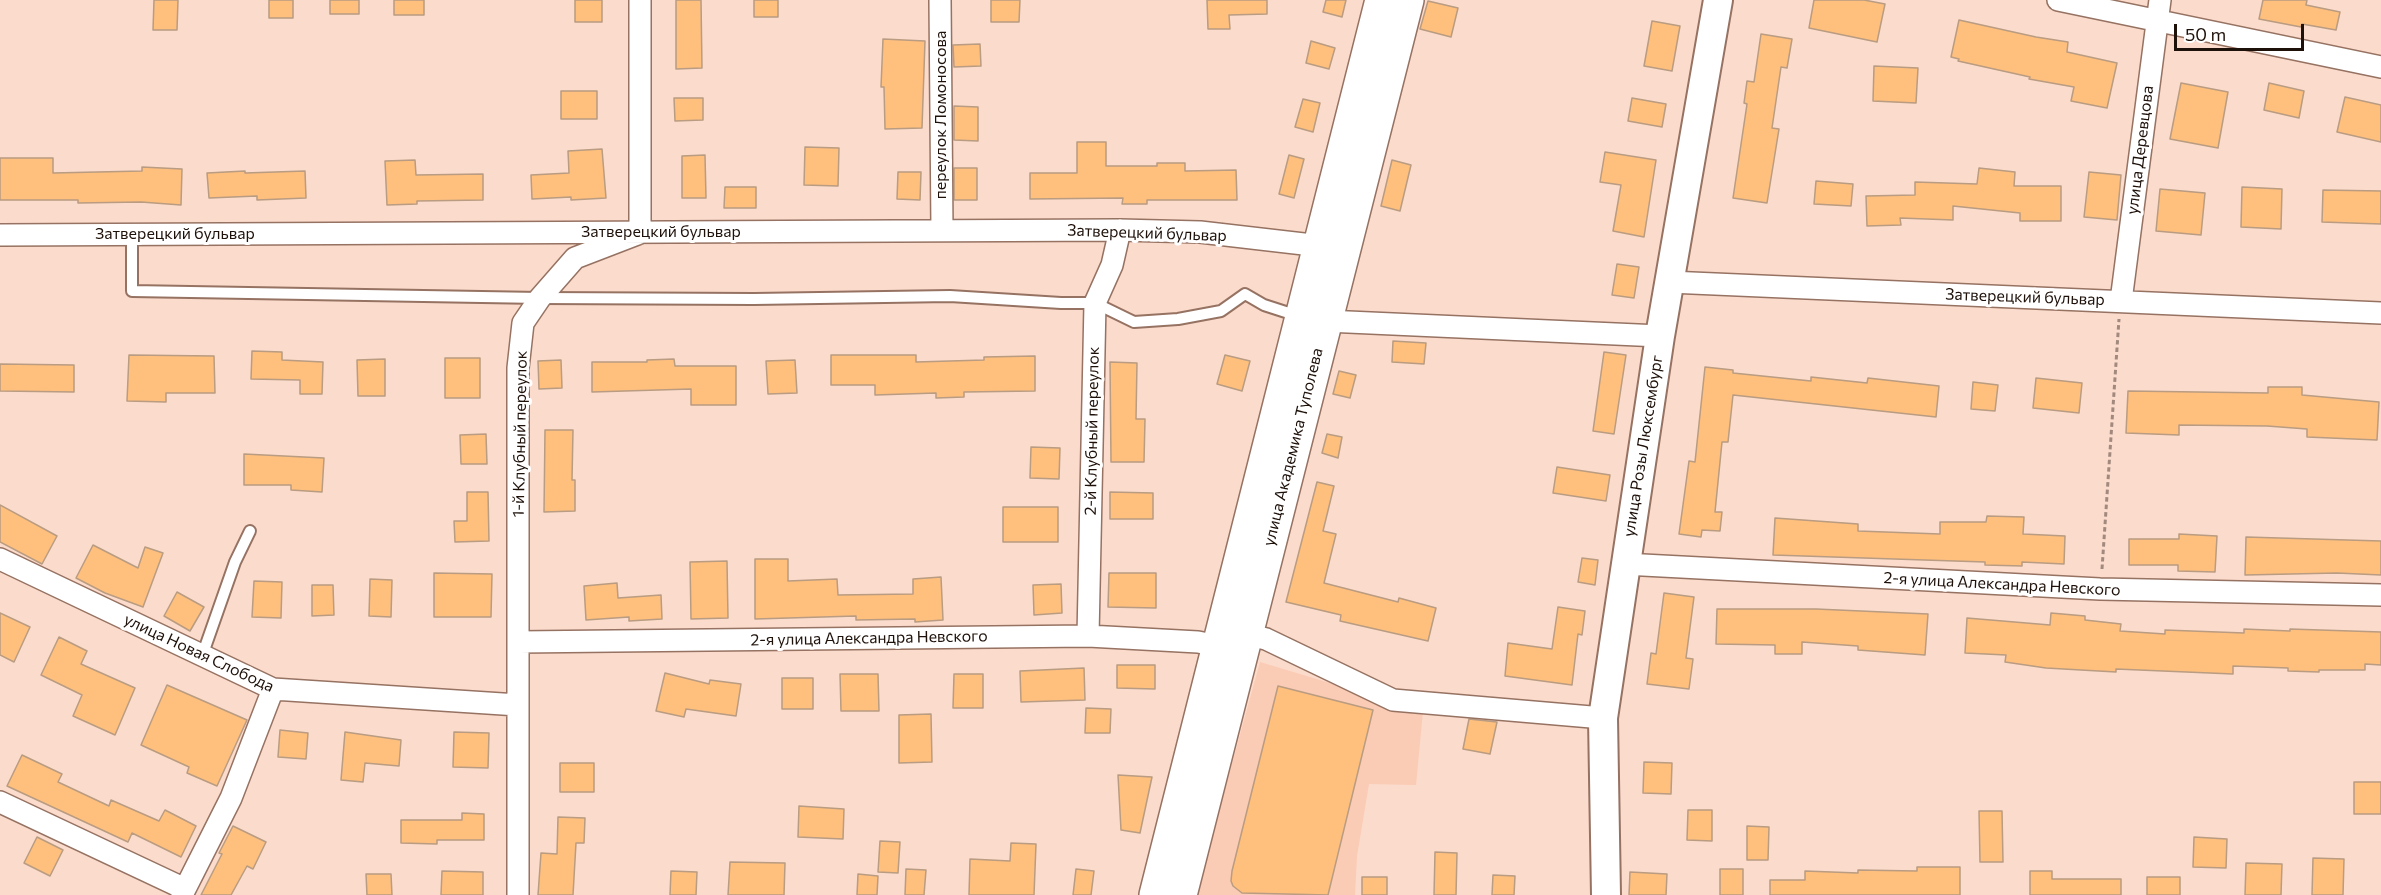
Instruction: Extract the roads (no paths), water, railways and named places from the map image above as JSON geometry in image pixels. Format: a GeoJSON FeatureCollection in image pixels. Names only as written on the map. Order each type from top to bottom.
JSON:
{"type":"FeatureCollection","features":[{"type":"Feature","properties":{"kind":"main road","name":"улица Академика Туполева"},"geometry":{"type":"LineString","coordinates":[[1156,895],[1232,640],[1314,319],[1321,246],[1382,0]]}},
{"type":"Feature","properties":{"kind":"main road","name":"улица Академика Туполева"},"geometry":{"type":"LineString","coordinates":[[1314,319],[1336,278],[1407,0]]}},
{"type":"Feature","properties":{"kind":"main road"},"geometry":{"type":"LineString","coordinates":[[1321,246],[1328,250],[1332,257],[1336,278]]}},
{"type":"Feature","properties":{"kind":"main road","name":"улица Академика Туполева"},"geometry":{"type":"LineString","coordinates":[[1180,895],[1232,640]]}},
{"type":"Feature","properties":{"kind":"street"},"geometry":{"type":"LineString","coordinates":[[640,0],[640,233]]}},
{"type":"Feature","properties":{"kind":"street","name":"переулок Ломоносова"},"geometry":{"type":"LineString","coordinates":[[940,0],[942,230]]}},
{"type":"Feature","properties":{"kind":"street","name":"улица Розы Люксембург"},"geometry":{"type":"LineString","coordinates":[[1606,895],[1603,718],[1624,564],[1660,336],[1718,0]]}},
{"type":"Feature","properties":{"kind":"street"},"geometry":{"type":"LineString","coordinates":[[2058,0],[2381,67]]}},
{"type":"Feature","properties":{"kind":"street","name":"улица Деревцова"},"geometry":{"type":"LineString","coordinates":[[2121,301],[2160,0]]}},
{"type":"Feature","properties":{"kind":"street","name":"Затверецкий бульвар"},"geometry":{"type":"LineString","coordinates":[[0,235],[1120,230],[1200,232],[1321,246]]}},
{"type":"Feature","properties":{"kind":"street","name":"2-й Клубный переулок"},"geometry":{"type":"LineString","coordinates":[[1088,636],[1095,303],[1112,265],[1120,230]]}},
{"type":"Feature","properties":{"kind":"street","name":"1-й Клубный переулок"},"geometry":{"type":"LineString","coordinates":[[519,895],[518,368],[523,323],[540,298],[575,258],[640,233]]}},
{"type":"Feature","properties":{"kind":"street","name":"Затверецкий бульвар"},"geometry":{"type":"LineString","coordinates":[[1669,282],[2381,313]]}},
{"type":"Feature","properties":{"kind":"street"},"geometry":{"type":"LineString","coordinates":[[1314,319],[1660,336]]}},
{"type":"Feature","properties":{"kind":"street","name":"улица Новая Слобода"},"geometry":{"type":"LineString","coordinates":[[0,559],[273,689],[518,705]]}},
{"type":"Feature","properties":{"kind":"street","name":"2-я улица Александра Невского"},"geometry":{"type":"LineString","coordinates":[[1624,564],[2100,589],[2381,595]]}},
{"type":"Feature","properties":{"kind":"street","name":"2-я улица Александра Невского"},"geometry":{"type":"LineString","coordinates":[[519,642],[1088,636],[1198,642],[1266,639],[1393,700],[1603,718]]}},
{"type":"Feature","properties":{"kind":"street"},"geometry":{"type":"LineString","coordinates":[[0,802],[183,892],[231,798],[273,689]]}},
{"type":"Feature","properties":{"kind":"lane"},"geometry":{"type":"LineString","coordinates":[[132,235],[132,291],[540,298],[754,299],[950,296],[1095,303],[1134,322],[1178,319],[1221,311],[1245,294],[1272,308],[1314,319]]}},
{"type":"Feature","properties":{"kind":"lane"},"geometry":{"type":"LineString","coordinates":[[202,656],[235,561],[250,531]]}}]}
